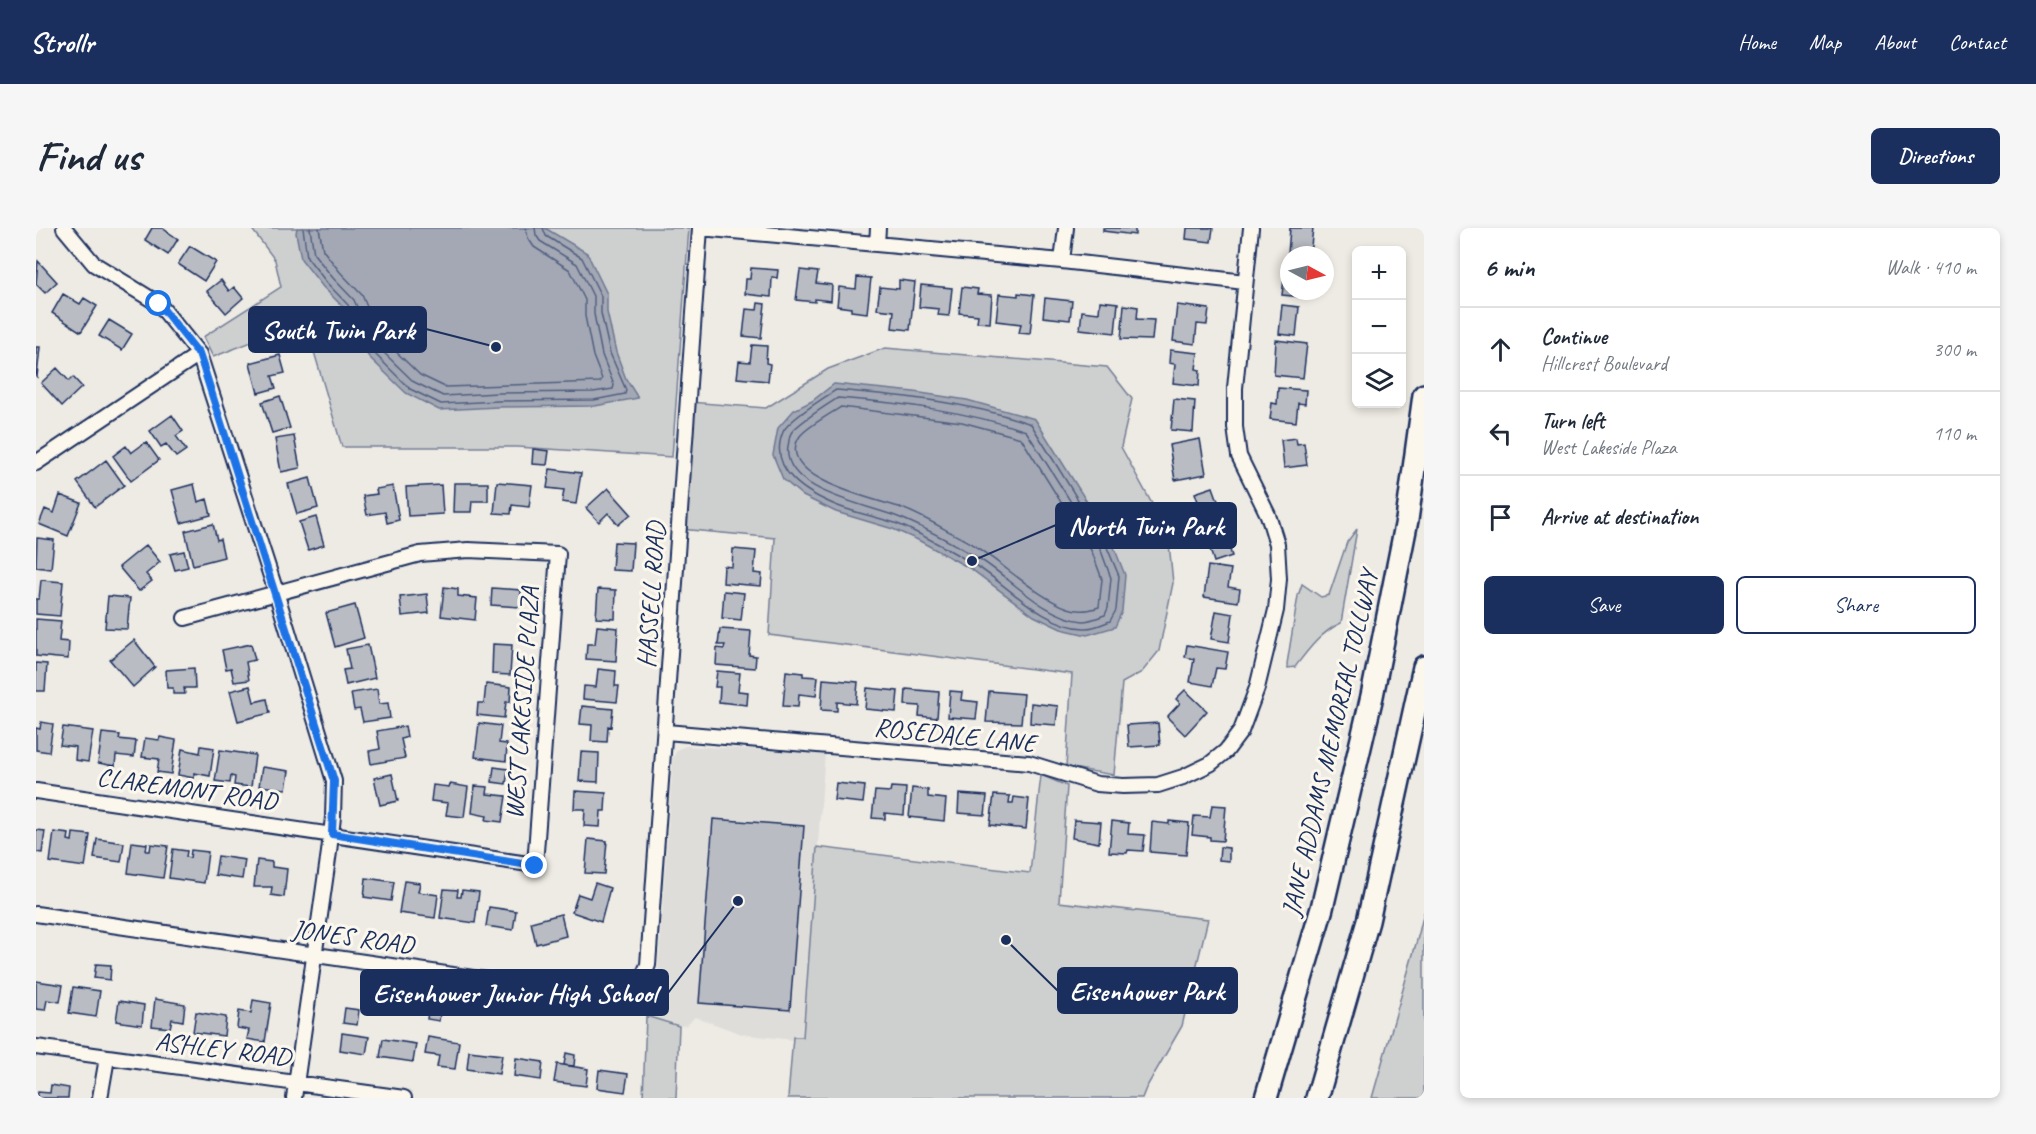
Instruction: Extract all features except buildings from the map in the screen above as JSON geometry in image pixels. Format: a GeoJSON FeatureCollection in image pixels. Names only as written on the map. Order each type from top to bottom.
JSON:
{"type":"FeatureCollection","features":[{"type":"Feature","properties":{"kind":"highway","name":"JANE ADDAMS MEMORIAL TOLLWAY"},"geometry":{"type":"LineString","coordinates":[[1266,1098],[1322,908],[1372,696],[1407,520],[1424,395]]}},
{"type":"Feature","properties":{"kind":"highway"},"geometry":{"type":"LineString","coordinates":[[1317,1098],[1368,921],[1424,667]]}},
{"type":"Feature","properties":{"kind":"street"},"geometry":{"type":"LineString","coordinates":[[64,228],[94,264],[159,304],[199,354],[334,781],[332,834],[294,1098]]}},
{"type":"Feature","properties":{"kind":"street"},"geometry":{"type":"LineString","coordinates":[[700,228],[1062,261],[1245,282]]}},
{"type":"Feature","properties":{"kind":"street","name":"HASSELL ROAD"},"geometry":{"type":"LineString","coordinates":[[648,965],[700,228]]}},
{"type":"Feature","properties":{"kind":"street"},"geometry":{"type":"LineString","coordinates":[[877,244],[878,228]]}},
{"type":"Feature","properties":{"kind":"street"},"geometry":{"type":"LineString","coordinates":[[1062,261],[1066,228]]}},
{"type":"Feature","properties":{"kind":"street","name":"ROSEDALE LANE"},"geometry":{"type":"LineString","coordinates":[[666,732],[1029,763],[1097,784],[1123,786],[1158,785],[1183,777],[1210,764],[1226,751],[1241,731],[1257,688],[1275,610],[1279,579],[1277,544],[1268,515],[1239,456],[1235,427],[1235,388],[1251,228]]}},
{"type":"Feature","properties":{"kind":"street"},"geometry":{"type":"LineString","coordinates":[[36,463],[199,354]]}},
{"type":"Feature","properties":{"kind":"street","name":"WEST LAKESIDE PLAZA"},"geometry":{"type":"LineString","coordinates":[[276,592],[420,554],[468,550],[558,554],[535,866],[332,834]]}},
{"type":"Feature","properties":{"kind":"street"},"geometry":{"type":"LineString","coordinates":[[185,618],[276,592]]}},
{"type":"Feature","properties":{"kind":"street","name":"CLAREMONT ROAD"},"geometry":{"type":"LineString","coordinates":[[36,791],[332,834]]}},
{"type":"Feature","properties":{"kind":"street","name":"JONES ROAD"},"geometry":{"type":"LineString","coordinates":[[36,914],[610,998],[636,991],[648,965]]}},
{"type":"Feature","properties":{"kind":"street","name":"ASHLEY ROAD"},"geometry":{"type":"LineString","coordinates":[[36,1047],[404,1098]]}},
{"type":"Feature","properties":{"kind":"street"},"geometry":{"type":"LineString","coordinates":[[100,1098],[106,1058]]}},
{"type":"Feature","properties":{"kind":"shaded area"},"geometry":{"type":"Polygon","coordinates":[[[251,228],[689,228],[672,457],[517,447],[342,447],[305,321],[213,357],[203,337],[281,287],[275,260],[251,228]]]}},
{"type":"Feature","properties":{"kind":"shaded area"},"geometry":{"type":"Polygon","coordinates":[[[885,348],[1107,367],[1132,399],[1121,447],[1168,533],[1173,583],[1159,651],[1142,672],[1122,683],[1114,775],[1066,767],[1072,674],[769,635],[775,538],[680,529],[689,402],[766,408],[828,369],[885,348]]]}},
{"type":"Feature","properties":{"kind":"shaded area"},"geometry":{"type":"Polygon","coordinates":[[[1357,529],[1341,623],[1321,636],[1295,667],[1288,668],[1298,596],[1302,584],[1321,597],[1329,595],[1347,542],[1357,529]]]}},
{"type":"Feature","properties":{"kind":"shaded area"},"geometry":{"type":"Polygon","coordinates":[[[686,746],[825,753],[803,1037],[794,1037],[793,1040],[742,1034],[695,1017],[687,1025],[679,1026],[646,1016],[658,972],[673,757],[678,749],[686,746]]]}},
{"type":"Feature","properties":{"kind":"shaded area"},"geometry":{"type":"Polygon","coordinates":[[[1041,775],[1067,786],[1059,902],[1208,919],[1182,1026],[1142,1098],[788,1098],[793,1037],[803,1037],[817,847],[1030,873],[1041,775]]]}},
{"type":"Feature","properties":{"kind":"shaded area"},"geometry":{"type":"Polygon","coordinates":[[[1424,912],[1424,1098],[1372,1098],[1419,933],[1424,912]]]}},
{"type":"Feature","properties":{"kind":"shaded area"},"geometry":{"type":"Polygon","coordinates":[[[646,1016],[679,1026],[676,1098],[643,1098],[646,1016]]]}},
{"type":"Feature","properties":{"kind":"water"},"geometry":{"type":"Polygon","coordinates":[[[297,228],[545,228],[587,253],[607,294],[607,312],[616,352],[626,379],[638,398],[595,406],[439,410],[406,393],[369,357],[356,339],[344,308],[323,287],[301,259],[297,228]]]}},
{"type":"Feature","properties":{"kind":"water"},"geometry":{"type":"Polygon","coordinates":[[[834,384],[967,400],[1035,419],[1112,542],[1125,575],[1122,611],[1115,627],[1087,635],[1061,629],[1034,616],[971,569],[918,540],[893,529],[836,512],[803,496],[783,479],[773,455],[778,428],[794,410],[812,401],[834,384]]]}},
{"type":"Feature","properties":{"kind":"place","name":"South Twin Park"},"geometry":{"type":"Point","coordinates":[496,347]}},
{"type":"Feature","properties":{"kind":"place","name":"North Twin Park"},"geometry":{"type":"Point","coordinates":[972,561]}},
{"type":"Feature","properties":{"kind":"place","name":"Eisenhower Junior High School"},"geometry":{"type":"Point","coordinates":[738,901]}},
{"type":"Feature","properties":{"kind":"place","name":"Eisenhower Park"},"geometry":{"type":"Point","coordinates":[1006,940]}},
{"type":"Feature","properties":{"kind":"route"},"geometry":{"type":"LineString","coordinates":[[159,304],[199,354],[204,369],[334,781],[332,834],[535,866]]}}]}
